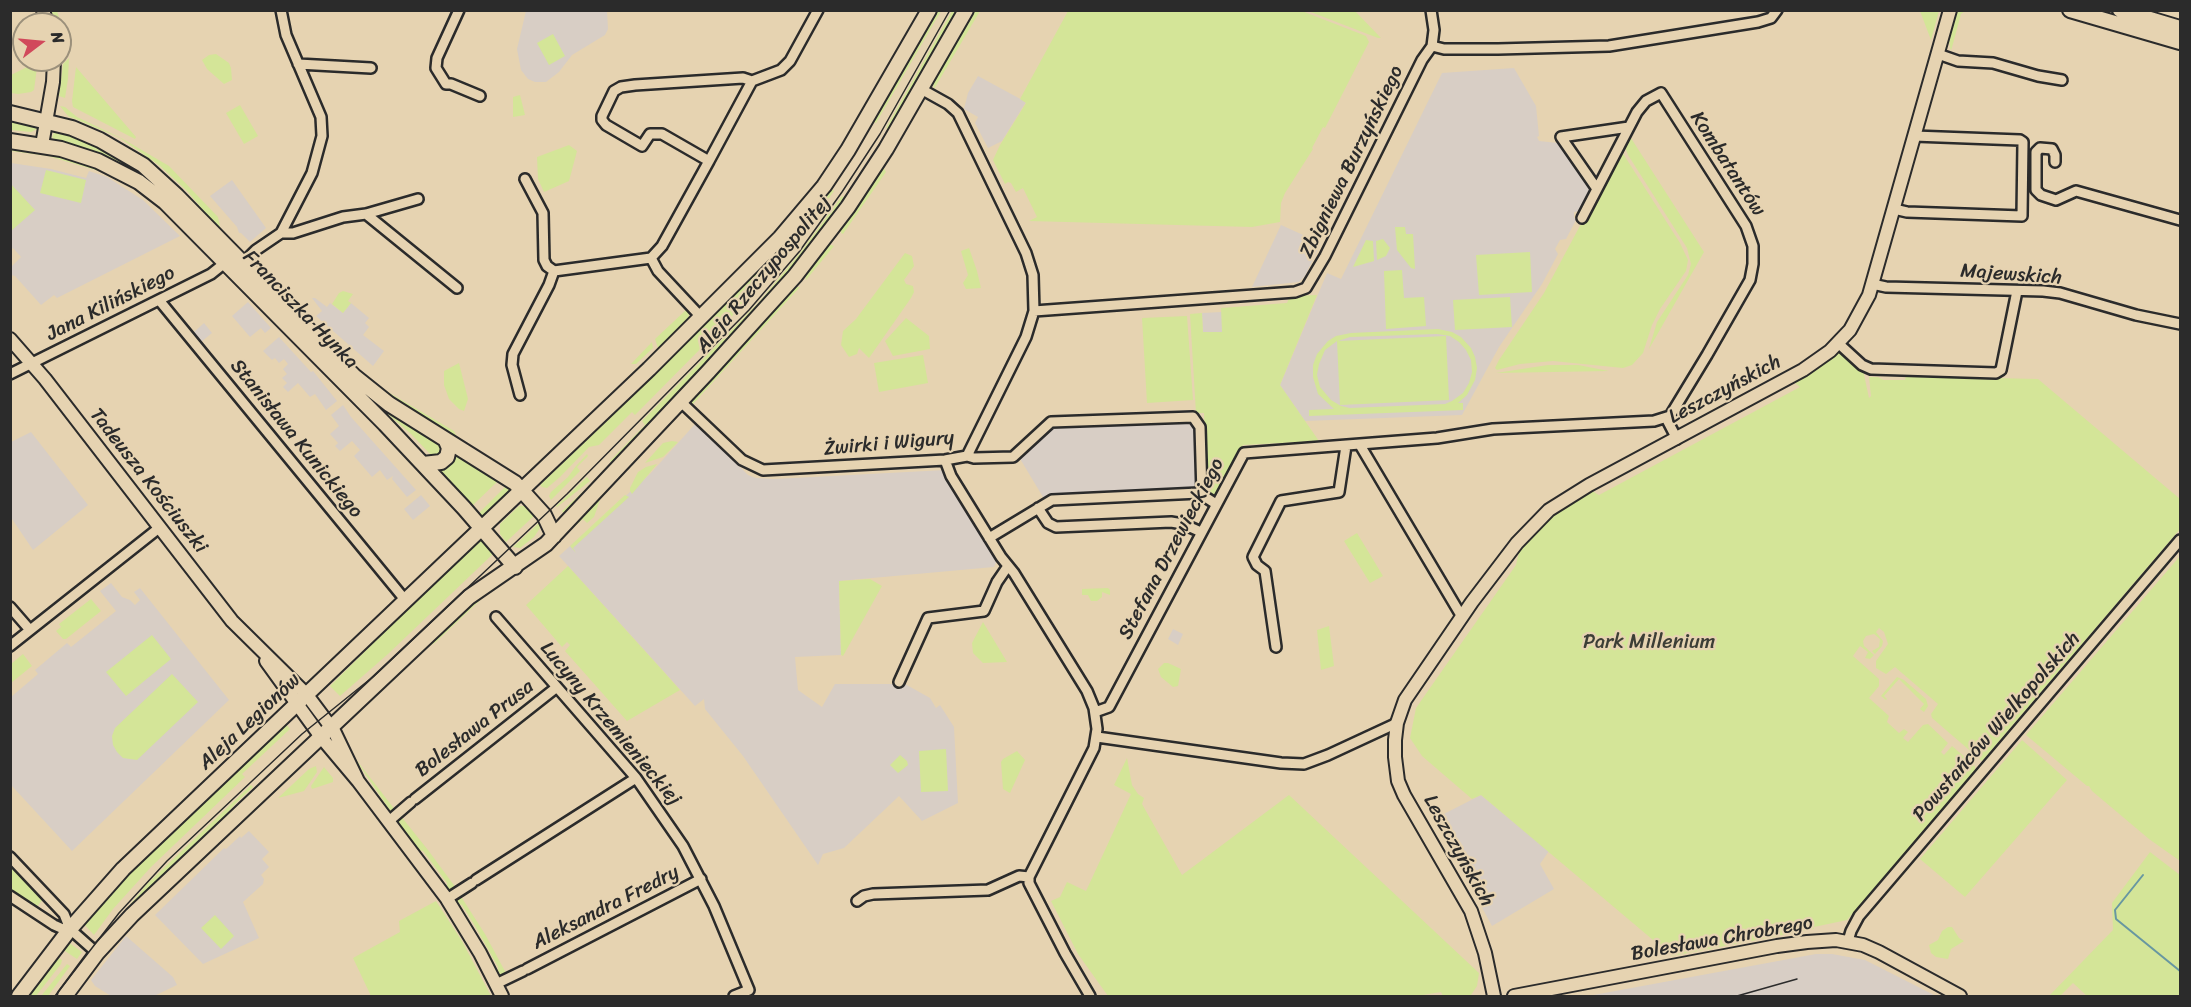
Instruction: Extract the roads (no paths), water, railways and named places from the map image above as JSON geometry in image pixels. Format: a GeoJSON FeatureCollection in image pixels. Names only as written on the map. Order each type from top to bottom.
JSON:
{"type":"FeatureCollection","features":[{"type":"Feature","properties":{"kind":"main road","name":"Aleja Rzeczypospolitej"},"geometry":{"type":"LineString","coordinates":[[522,489],[780,238],[824,186],[862,127],[929,10]]}},
{"type":"Feature","properties":{"kind":"main road","name":"Aleja Rzeczypospolitej"},"geometry":{"type":"LineString","coordinates":[[554,536],[795,276],[829,233],[886,149],[966,10]]}},
{"type":"Feature","properties":{"kind":"main road"},"geometry":{"type":"LineString","coordinates":[[2070,10],[2181,42]]}},
{"type":"Feature","properties":{"kind":"main road"},"geometry":{"type":"LineString","coordinates":[[2120,10],[2181,28]]}},
{"type":"Feature","properties":{"kind":"main road","name":"Franciszka Hynka"},"geometry":{"type":"LineString","coordinates":[[10,113],[72,128],[100,140],[143,165],[172,191],[354,376],[389,404],[522,489],[546,518],[554,536]]}},
{"type":"Feature","properties":{"kind":"main road","name":"Franciszka Hynka"},"geometry":{"type":"LineString","coordinates":[[10,141],[42,145],[98,161],[139,182],[165,202],[423,464],[515,567]]}},
{"type":"Feature","properties":{"kind":"main road"},"geometry":{"type":"LineString","coordinates":[[423,464],[441,462],[447,457],[446,441]]}},
{"type":"Feature","properties":{"kind":"main road","name":"Aleja Legionów"},"geometry":{"type":"LineString","coordinates":[[19,996],[70,929],[123,869],[522,489]]}},
{"type":"Feature","properties":{"kind":"main road"},"geometry":{"type":"LineString","coordinates":[[65,996],[98,953],[132,915],[469,597],[535,553],[554,536]]}},
{"type":"Feature","properties":{"kind":"street"},"geometry":{"type":"LineString","coordinates":[[243,263],[256,250],[281,233],[312,173],[322,139],[321,117],[286,35],[280,10]]}},
{"type":"Feature","properties":{"kind":"street"},"geometry":{"type":"LineString","coordinates":[[459,10],[437,58],[436,68],[446,84],[452,84],[480,96]]}},
{"type":"Feature","properties":{"kind":"street"},"geometry":{"type":"LineString","coordinates":[[709,160],[656,133],[650,134],[642,146],[606,125],[602,120],[614,91],[621,87],[743,78],[752,81],[780,70],[790,61],[818,10]]}},
{"type":"Feature","properties":{"kind":"street"},"geometry":{"type":"LineString","coordinates":[[1431,10],[1434,30],[1432,46],[1444,49],[1609,46],[1758,22],[1771,18],[1778,10]]}},
{"type":"Feature","properties":{"kind":"street","name":"Leszczyńskich"},"geometry":{"type":"LineString","coordinates":[[1494,996],[1485,953],[1471,911],[1398,781],[1395,757],[1397,723],[1404,700],[1524,533],[1549,510],[1581,489],[1818,361],[1838,343],[1857,320],[1872,284],[1950,10]]}},
{"type":"Feature","properties":{"kind":"street","name":"Zbigniewa Burzyńskiego"},"geometry":{"type":"LineString","coordinates":[[1034,311],[1301,291],[1310,284],[1317,271],[1422,60],[1432,46]]}},
{"type":"Feature","properties":{"kind":"street"},"geometry":{"type":"LineString","coordinates":[[1938,54],[1958,61],[1993,63],[2038,76],[2062,80]]}},
{"type":"Feature","properties":{"kind":"street"},"geometry":{"type":"LineString","coordinates":[[298,64],[371,68]]}},
{"type":"Feature","properties":{"kind":"street"},"geometry":{"type":"LineString","coordinates":[[42,145],[53,72]]}},
{"type":"Feature","properties":{"kind":"street"},"geometry":{"type":"LineString","coordinates":[[525,179],[543,213],[544,260],[547,266],[554,271],[651,258],[662,246],[752,81]]}},
{"type":"Feature","properties":{"kind":"street","name":"Żwirki i Wigury"},"geometry":{"type":"LineString","coordinates":[[680,401],[742,460],[757,469],[767,471],[945,460],[966,456],[1026,337],[1034,311],[1033,275],[1030,261],[962,120],[948,104],[921,89]]}},
{"type":"Feature","properties":{"kind":"street","name":"Kombatantów"},"geometry":{"type":"LineString","coordinates":[[1582,218],[1642,104],[1660,93],[1746,226],[1753,246],[1750,280],[1679,402],[1666,418]]}},
{"type":"Feature","properties":{"kind":"street"},"geometry":{"type":"LineString","coordinates":[[1597,189],[1561,138],[1629,127]]}},
{"type":"Feature","properties":{"kind":"street"},"geometry":{"type":"LineString","coordinates":[[1894,209],[1907,212],[2022,216],[2023,142],[2020,140],[1914,136]]}},
{"type":"Feature","properties":{"kind":"street"},"geometry":{"type":"LineString","coordinates":[[2055,162],[2052,149],[2040,148],[2036,152],[2036,190],[2041,195],[2056,200],[2076,191],[2181,220]]}},
{"type":"Feature","properties":{"kind":"street"},"geometry":{"type":"LineString","coordinates":[[281,233],[293,233],[343,217],[366,214],[418,199]]}},
{"type":"Feature","properties":{"kind":"street"},"geometry":{"type":"LineString","coordinates":[[366,214],[457,288]]}},
{"type":"Feature","properties":{"kind":"street"},"geometry":{"type":"LineString","coordinates":[[651,258],[658,271],[701,317]]}},
{"type":"Feature","properties":{"kind":"street","name":"Jana Kilińskiego"},"geometry":{"type":"LineString","coordinates":[[10,374],[211,274],[226,262]]}},
{"type":"Feature","properties":{"kind":"street"},"geometry":{"type":"LineString","coordinates":[[520,395],[512,365],[513,354],[554,271]]}},
{"type":"Feature","properties":{"kind":"street","name":"Majewskich"},"geometry":{"type":"LineString","coordinates":[[1872,284],[1886,287],[2060,294],[2136,315],[2181,324]]}},
{"type":"Feature","properties":{"kind":"street"},"geometry":{"type":"LineString","coordinates":[[1838,343],[1862,365],[1871,369],[1996,373],[2001,370],[2018,291]]}},
{"type":"Feature","properties":{"kind":"street","name":"Stanisława Kunickiego"},"geometry":{"type":"LineString","coordinates":[[159,300],[406,601]]}},
{"type":"Feature","properties":{"kind":"street","name":"Tadeusza Kościuszki"},"geometry":{"type":"LineString","coordinates":[[10,339],[32,364],[232,621],[302,699],[358,781],[447,899],[480,953],[502,996]]}},
{"type":"Feature","properties":{"kind":"street"},"geometry":{"type":"LineString","coordinates":[[966,456],[974,458],[1013,457],[1051,422],[1193,417],[1200,427],[1202,494]]}},
{"type":"Feature","properties":{"kind":"street"},"geometry":{"type":"LineString","coordinates":[[1462,617],[1360,445],[1462,435],[1470,431],[1653,421],[1666,418],[1677,439]]}},
{"type":"Feature","properties":{"kind":"street","name":"Stefana Drzewieckiego"},"geometry":{"type":"LineString","coordinates":[[1095,712],[1109,707],[1244,453],[1360,445]]}},
{"type":"Feature","properties":{"kind":"street"},"geometry":{"type":"LineString","coordinates":[[1276,646],[1265,571],[1257,566],[1253,557],[1281,501],[1339,492],[1346,446]]}},
{"type":"Feature","properties":{"kind":"street"},"geometry":{"type":"LineString","coordinates":[[945,460],[951,476],[989,538],[1087,691],[1095,712],[1097,737],[1091,754],[1029,877],[1029,883],[1068,961],[1090,996]]}},
{"type":"Feature","properties":{"kind":"street"},"geometry":{"type":"LineString","coordinates":[[989,538],[1052,500],[1202,494],[1216,504]]}},
{"type":"Feature","properties":{"kind":"street"},"geometry":{"type":"LineString","coordinates":[[1038,507],[1048,523],[1056,527],[1171,522],[1183,524],[1201,532]]}},
{"type":"Feature","properties":{"kind":"street"},"geometry":{"type":"LineString","coordinates":[[10,646],[159,528]]}},
{"type":"Feature","properties":{"kind":"street","name":"Powstańców Wielkopolskich"},"geometry":{"type":"LineString","coordinates":[[1848,942],[1854,924],[1873,900],[2181,540]]}},
{"type":"Feature","properties":{"kind":"street"},"geometry":{"type":"LineString","coordinates":[[899,682],[928,618],[984,611],[997,582],[1008,566]]}},
{"type":"Feature","properties":{"kind":"street"},"geometry":{"type":"LineString","coordinates":[[10,607],[30,630]]}},
{"type":"Feature","properties":{"kind":"street","name":"Lucyny Krzemienieckiej"},"geometry":{"type":"LineString","coordinates":[[496,617],[636,778],[674,831],[701,879],[749,990],[734,996]]}},
{"type":"Feature","properties":{"kind":"street","name":"Bolesława Prusa"},"geometry":{"type":"LineString","coordinates":[[389,821],[557,687]]}},
{"type":"Feature","properties":{"kind":"street"},"geometry":{"type":"LineString","coordinates":[[1097,737],[1281,763],[1304,764],[1397,723]]}},
{"type":"Feature","properties":{"kind":"street"},"geometry":{"type":"LineString","coordinates":[[447,899],[636,778]]}},
{"type":"Feature","properties":{"kind":"street"},"geometry":{"type":"LineString","coordinates":[[10,857],[64,914],[70,929],[98,953]]}},
{"type":"Feature","properties":{"kind":"street"},"geometry":{"type":"LineString","coordinates":[[857,902],[864,896],[873,894],[988,890],[1019,876],[1029,877]]}},
{"type":"Feature","properties":{"kind":"street","name":"Aleksandra Fredry"},"geometry":{"type":"LineString","coordinates":[[496,984],[701,879]]}},
{"type":"Feature","properties":{"kind":"street"},"geometry":{"type":"LineString","coordinates":[[10,896],[54,925],[70,929]]}},
{"type":"Feature","properties":{"kind":"street","name":"Bolesława Chrobrego"},"geometry":{"type":"LineString","coordinates":[[1514,996],[1777,946],[1816,941],[1848,942],[1879,952],[1960,996]]}},
{"type":"Feature","properties":{"kind":"waterway"},"geometry":{"type":"LineString","coordinates":[[2143,875],[2115,910],[2116,919],[2180,971]]}},
{"type":"Feature","properties":{"kind":"tram line"},"geometry":{"type":"LineString","coordinates":[[55,996],[119,913],[167,861],[302,734],[374,676],[567,494],[749,310],[799,252],[842,192],[880,134],[950,10]]}},
{"type":"Feature","properties":{"kind":"tram line"},"geometry":{"type":"LineString","coordinates":[[1737,996],[1797,979]]}},
{"type":"Feature","properties":{"kind":"park label","name":"Park Millenium"},"geometry":{"type":"Point","coordinates":[1649,643]}}]}
